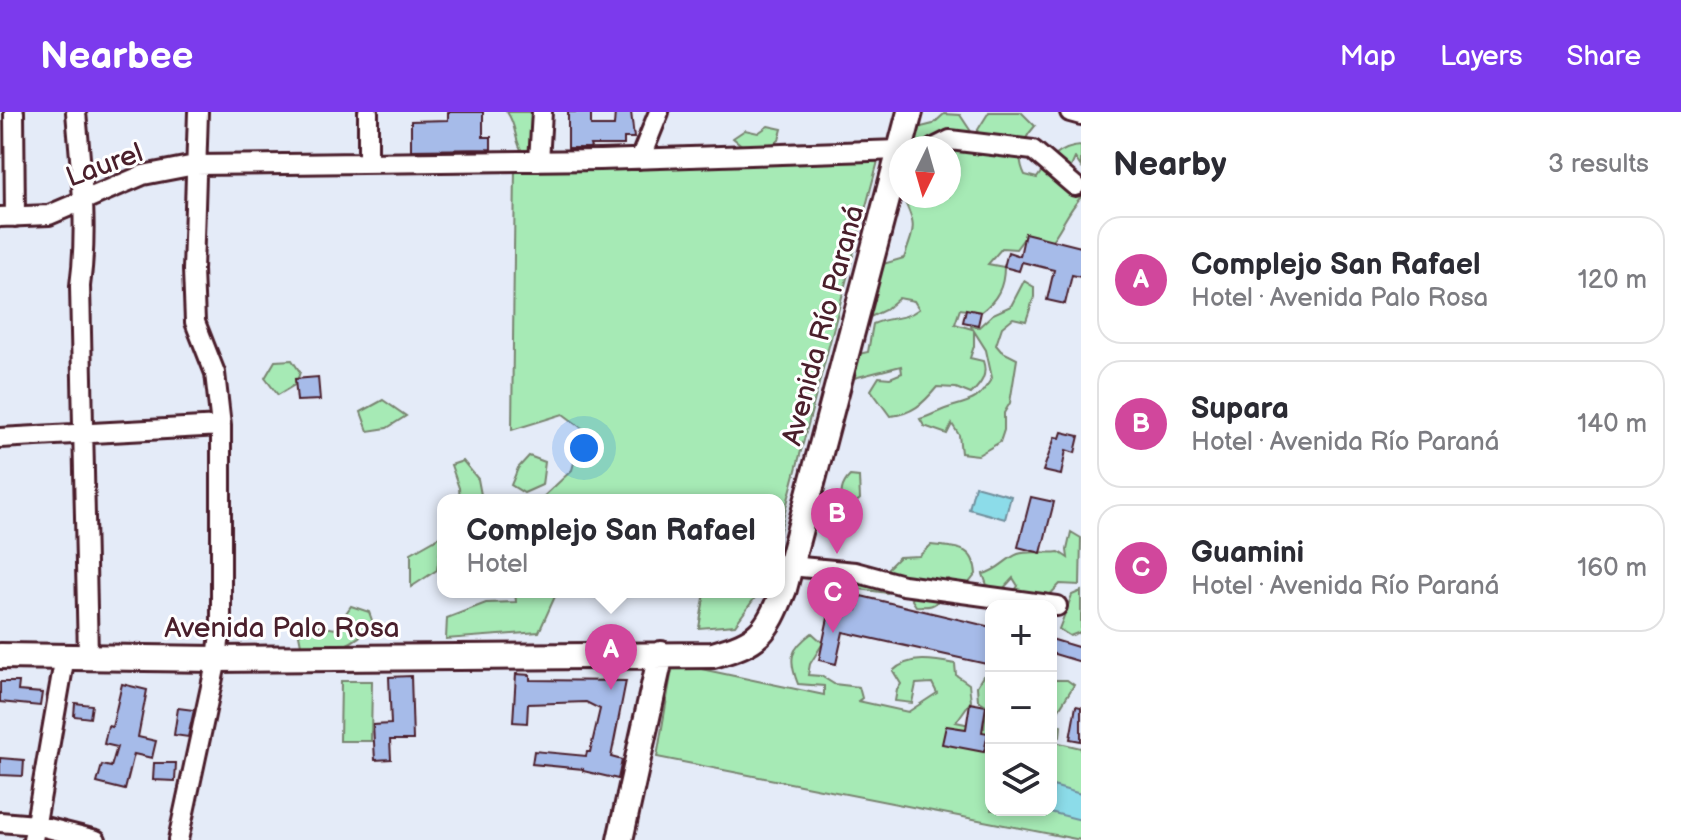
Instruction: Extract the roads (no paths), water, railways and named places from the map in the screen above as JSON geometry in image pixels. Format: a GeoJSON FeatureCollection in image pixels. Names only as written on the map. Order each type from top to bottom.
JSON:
{"type":"FeatureCollection","features":[{"type":"Feature","properties":{"kind":"main road","name":"Avenida Río Paraná"},"geometry":{"type":"LineString","coordinates":[[904,136],[910,112]]}},
{"type":"Feature","properties":{"kind":"main road","name":"Avenida Río Paraná"},"geometry":{"type":"LineString","coordinates":[[785,581],[889,195]]}},
{"type":"Feature","properties":{"kind":"main road","name":"Avenida Río Paraná"},"geometry":{"type":"LineString","coordinates":[[661,654],[713,655],[739,648],[759,637],[774,614],[779,598]]}},
{"type":"Feature","properties":{"kind":"main road","name":"Avenida Palo Rosa"},"geometry":{"type":"LineString","coordinates":[[0,656],[217,659],[661,654]]}},
{"type":"Feature","properties":{"kind":"main road"},"geometry":{"type":"LineString","coordinates":[[620,840],[661,654]]}},
{"type":"Feature","properties":{"kind":"street"},"geometry":{"type":"LineString","coordinates":[[8,217],[14,112]]}},
{"type":"Feature","properties":{"kind":"street"},"geometry":{"type":"LineString","coordinates":[[35,833],[77,656],[83,433],[80,286],[84,257],[84,199],[76,112]]}},
{"type":"Feature","properties":{"kind":"street"},"geometry":{"type":"LineString","coordinates":[[178,840],[217,659],[221,625],[221,426],[215,373],[195,322],[193,270],[198,112]]}},
{"type":"Feature","properties":{"kind":"street"},"geometry":{"type":"LineString","coordinates":[[368,112],[368,162]]}},
{"type":"Feature","properties":{"kind":"street"},"geometry":{"type":"LineString","coordinates":[[539,161],[542,112]]}},
{"type":"Feature","properties":{"kind":"street"},"geometry":{"type":"LineString","coordinates":[[640,159],[659,112]]}},
{"type":"Feature","properties":{"kind":"street"},"geometry":{"type":"LineString","coordinates":[[1070,112],[1081,115]]}},
{"type":"Feature","properties":{"kind":"street"},"geometry":{"type":"LineString","coordinates":[[961,141],[1033,150],[1075,186]]}},
{"type":"Feature","properties":{"kind":"street","name":"Laurel"},"geometry":{"type":"LineString","coordinates":[[8,217],[49,215],[143,175],[195,165],[640,159],[889,161]]}},
{"type":"Feature","properties":{"kind":"street"},"geometry":{"type":"LineString","coordinates":[[0,438],[221,426]]}},
{"type":"Feature","properties":{"kind":"street"},"geometry":{"type":"LineString","coordinates":[[790,566],[855,572],[903,585],[1013,600]]}},
{"type":"Feature","properties":{"kind":"street"},"geometry":{"type":"LineString","coordinates":[[0,822],[35,833],[96,840]]}},
{"type":"Feature","properties":{"kind":"water"},"geometry":{"type":"Polygon","coordinates":[[[975,486],[1011,496],[1005,519],[969,509],[975,486]]]}},
{"type":"Feature","properties":{"kind":"water"},"geometry":{"type":"Polygon","coordinates":[[[1057,787],[1081,794],[1081,820],[1057,814],[1057,787]]]}},
{"type":"Feature","properties":{"kind":"place","name":"Supara"},"geometry":{"type":"Point","coordinates":[837,554]}},
{"type":"Feature","properties":{"kind":"place","name":"Guamini"},"geometry":{"type":"Point","coordinates":[833,633]}},
{"type":"Feature","properties":{"kind":"place","name":"Complejo San Rafael"},"geometry":{"type":"Point","coordinates":[611,690]}}]}
